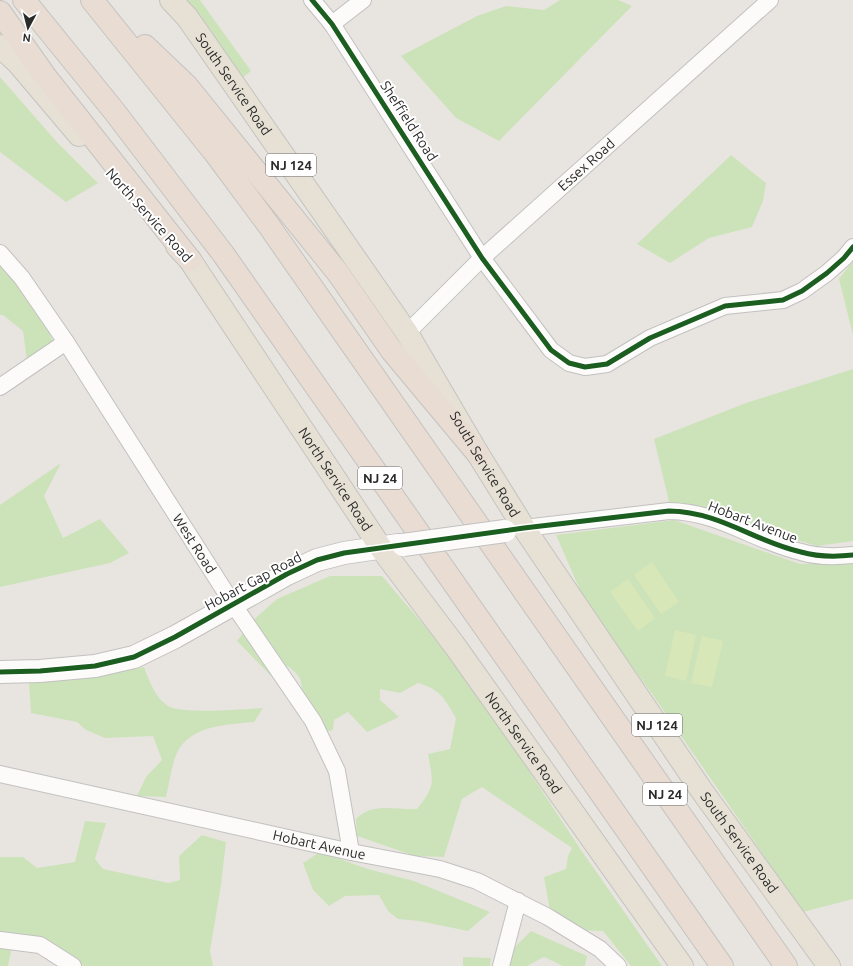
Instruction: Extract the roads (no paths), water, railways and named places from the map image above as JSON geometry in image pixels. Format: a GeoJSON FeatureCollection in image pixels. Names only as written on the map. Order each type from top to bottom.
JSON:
{"type":"FeatureCollection","features":[{"type":"Feature","properties":{"kind":"highway","name":"NJ 24"},"geometry":{"type":"LineString","coordinates":[[24,0],[119,117],[224,255],[722,966]]}},
{"type":"Feature","properties":{"kind":"highway","name":"NJ 24"},"geometry":{"type":"LineString","coordinates":[[92,0],[211,147],[266,223],[786,966]]}},
{"type":"Feature","properties":{"kind":"highway"},"geometry":{"type":"LineString","coordinates":[[99,0],[187,86],[338,273],[392,351],[478,454]]}},
{"type":"Feature","properties":{"kind":"highway"},"geometry":{"type":"LineString","coordinates":[[0,12],[45,76],[190,260]]}},
{"type":"Feature","properties":{"kind":"main road","name":"South Service Road"},"geometry":{"type":"LineString","coordinates":[[171,0],[187,17],[407,333],[478,454],[515,529],[829,966]]}},
{"type":"Feature","properties":{"kind":"main road","name":"North Service Road"},"geometry":{"type":"LineString","coordinates":[[0,46],[18,62],[112,174],[190,260],[381,548],[455,646],[682,966]]}},
{"type":"Feature","properties":{"kind":"street","name":"Sheffield Road"},"geometry":{"type":"LineString","coordinates":[[312,0],[332,24],[482,258],[551,350],[569,362],[585,366],[596,366],[617,359],[650,338],[725,306],[783,300],[796,294],[827,273],[844,258],[853,247]]}},
{"type":"Feature","properties":{"kind":"street"},"geometry":{"type":"LineString","coordinates":[[332,24],[363,0]]}},
{"type":"Feature","properties":{"kind":"street","name":"Essex Road"},"geometry":{"type":"LineString","coordinates":[[407,333],[482,258],[770,0]]}},
{"type":"Feature","properties":{"kind":"street","name":"West Road"},"geometry":{"type":"LineString","coordinates":[[0,253],[22,278],[66,342],[233,604],[313,721],[326,745],[337,771],[351,852]]}},
{"type":"Feature","properties":{"kind":"street"},"geometry":{"type":"LineString","coordinates":[[0,387],[66,342]]}},
{"type":"Feature","properties":{"kind":"street","name":"Hobart Avenue"},"geometry":{"type":"LineString","coordinates":[[515,529],[669,512],[684,512],[720,520],[799,552],[825,556],[853,555]]}},
{"type":"Feature","properties":{"kind":"street","name":"Hobart Gap Road"},"geometry":{"type":"LineString","coordinates":[[0,672],[40,671],[95,666],[134,658],[286,574],[317,560],[344,553],[515,529]]}},
{"type":"Feature","properties":{"kind":"street","name":"Hobart Avenue"},"geometry":{"type":"LineString","coordinates":[[0,774],[351,852],[440,869],[477,882],[518,901],[600,949],[618,966]]}},
{"type":"Feature","properties":{"kind":"street"},"geometry":{"type":"LineString","coordinates":[[501,966],[518,901]]}},
{"type":"Feature","properties":{"kind":"street"},"geometry":{"type":"LineString","coordinates":[[0,940],[40,945],[73,966]]}}]}
